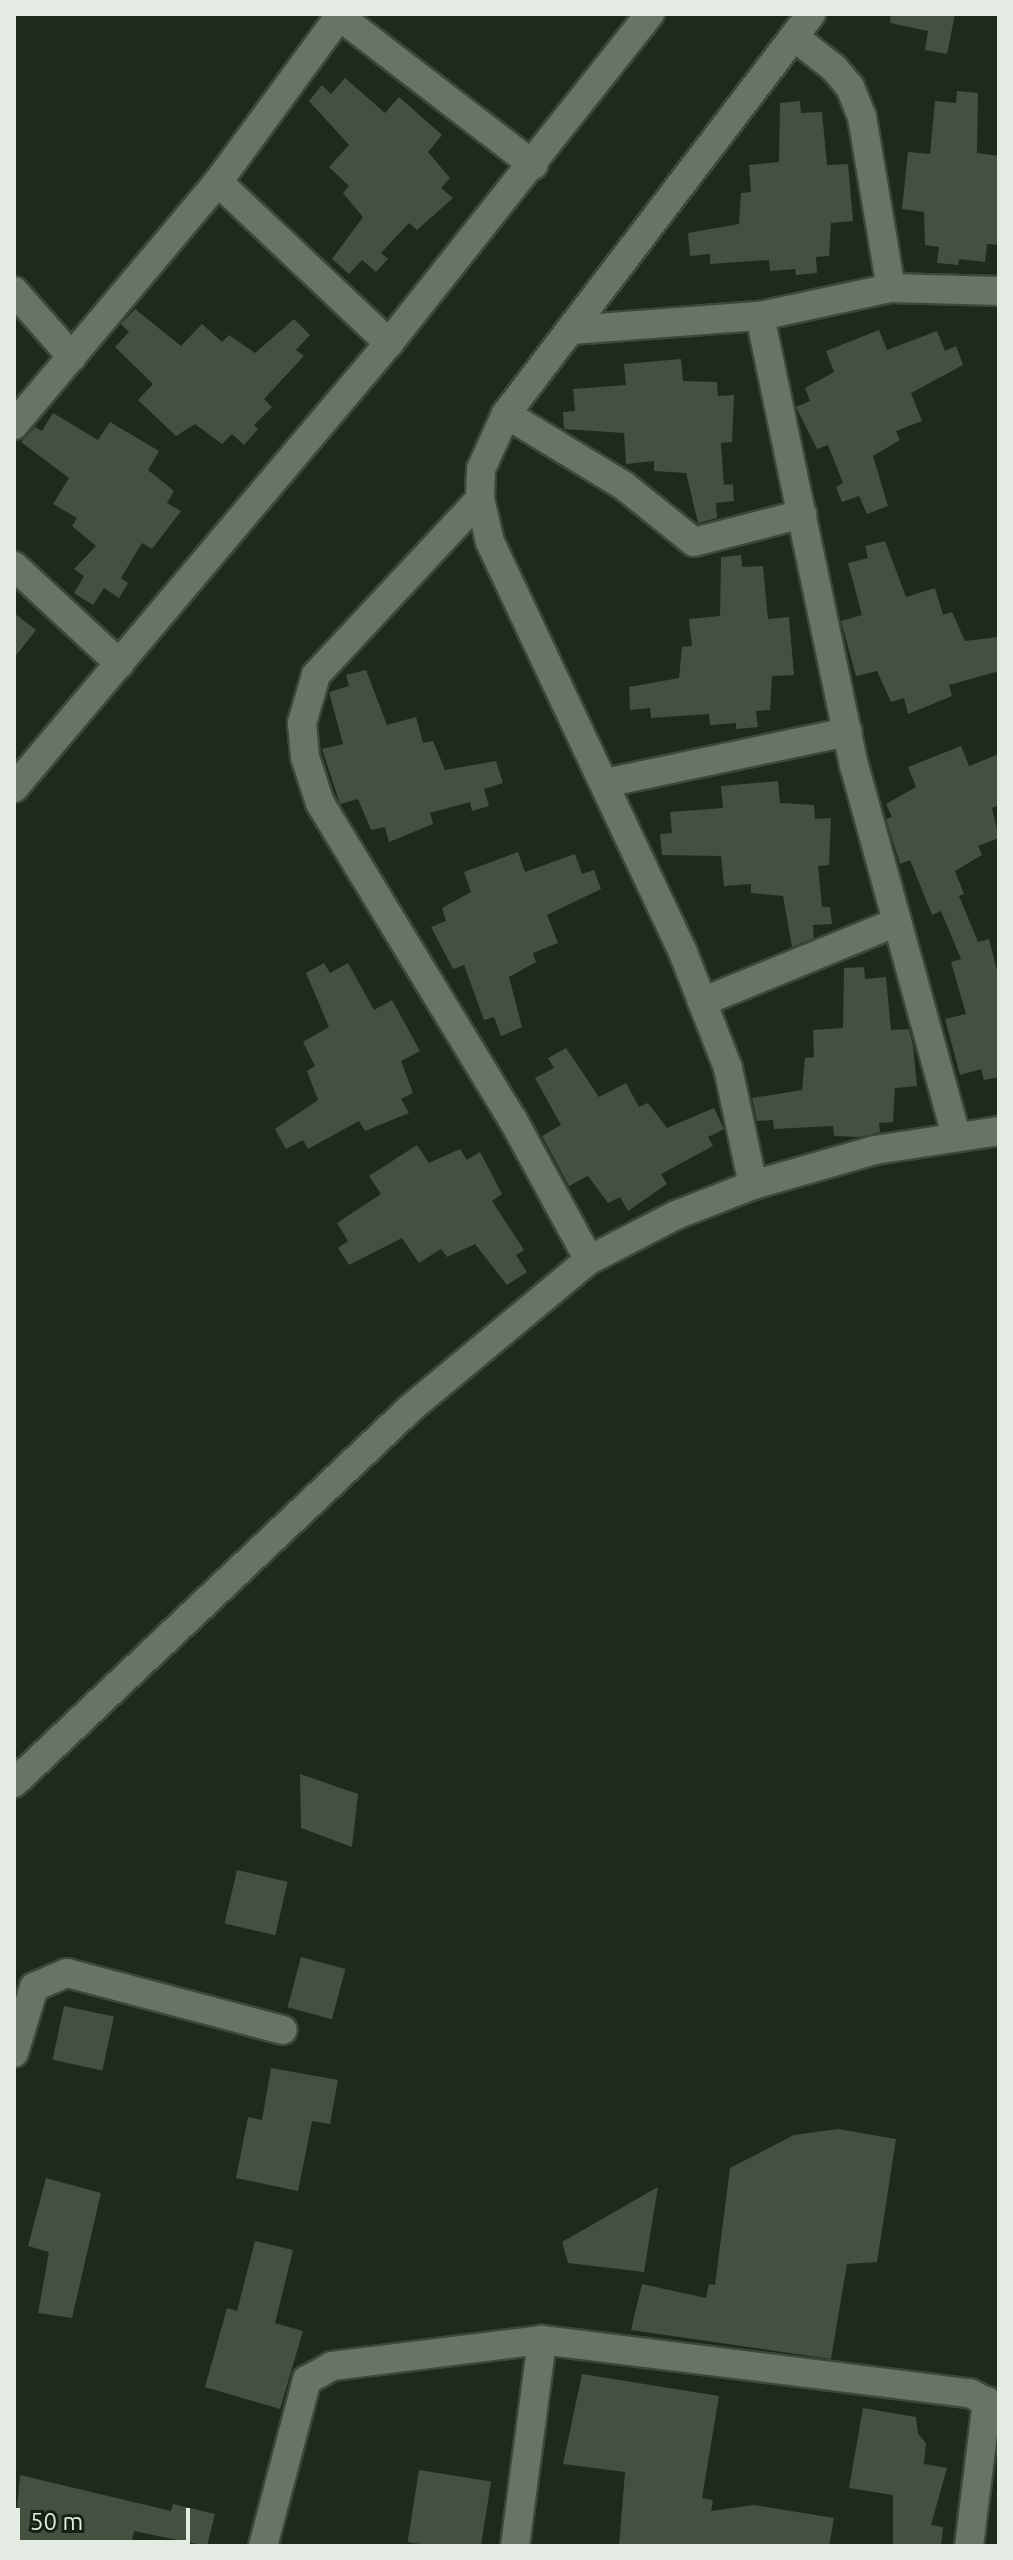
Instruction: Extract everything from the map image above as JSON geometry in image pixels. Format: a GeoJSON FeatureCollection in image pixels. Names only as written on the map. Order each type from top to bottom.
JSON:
{"type":"FeatureCollection","features":[{"type":"Feature","properties":{"kind":"street"},"geometry":{"type":"LineString","coordinates":[[14,788],[389,343],[650,14]]}},
{"type":"Feature","properties":{"kind":"street"},"geometry":{"type":"LineString","coordinates":[[753,1185],[728,1068],[605,783],[490,542],[480,499],[481,469],[506,414],[811,14]]}},
{"type":"Feature","properties":{"kind":"street"},"geometry":{"type":"LineString","coordinates":[[14,425],[218,182],[340,15],[533,165]]}},
{"type":"Feature","properties":{"kind":"street"},"geometry":{"type":"LineString","coordinates":[[794,37],[834,68],[850,87],[862,117],[891,288]]}},
{"type":"Feature","properties":{"kind":"street"},"geometry":{"type":"LineString","coordinates":[[218,182],[389,343]]}},
{"type":"Feature","properties":{"kind":"street"},"geometry":{"type":"LineString","coordinates":[[572,330],[760,316],[891,288],[999,291]]}},
{"type":"Feature","properties":{"kind":"street"},"geometry":{"type":"LineString","coordinates":[[14,291],[72,357]]}},
{"type":"Feature","properties":{"kind":"street"},"geometry":{"type":"LineString","coordinates":[[760,316],[848,732],[956,1135]]}},
{"type":"Feature","properties":{"kind":"street"},"geometry":{"type":"LineString","coordinates":[[506,414],[623,485],[694,542],[802,514]]}},
{"type":"Feature","properties":{"kind":"street"},"geometry":{"type":"LineString","coordinates":[[480,499],[316,675],[302,723],[305,757],[320,803],[513,1120],[589,1260]]}},
{"type":"Feature","properties":{"kind":"street"},"geometry":{"type":"LineString","coordinates":[[14,566],[120,664]]}},
{"type":"Feature","properties":{"kind":"street"},"geometry":{"type":"LineString","coordinates":[[605,783],[848,732]]}},
{"type":"Feature","properties":{"kind":"street"},"geometry":{"type":"LineString","coordinates":[[702,1002],[897,922]]}},
{"type":"Feature","properties":{"kind":"street"},"geometry":{"type":"LineString","coordinates":[[14,1783],[413,1406],[589,1260],[676,1215],[753,1185],[875,1150],[956,1135],[999,1131]]}},
{"type":"Feature","properties":{"kind":"street"},"geometry":{"type":"LineString","coordinates":[[14,2053],[34,1987],[67,1973],[283,2030]]}},
{"type":"Feature","properties":{"kind":"street"},"geometry":{"type":"LineString","coordinates":[[515,2546],[542,2340]]}},
{"type":"Feature","properties":{"kind":"street"},"geometry":{"type":"LineString","coordinates":[[263,2546],[307,2380],[317,2371],[542,2340],[970,2393],[993,2405],[969,2546]]}},
{"type":"Feature","properties":{"kind":"building"},"geometry":{"type":"Polygon","coordinates":[[[891,14],[955,14],[947,54],[925,50],[928,31],[890,23],[891,14]]]}},
{"type":"Feature","properties":{"kind":"building"},"geometry":{"type":"Polygon","coordinates":[[[345,78],[385,113],[399,97],[442,135],[428,152],[450,178],[441,188],[453,198],[417,230],[409,223],[381,253],[388,259],[376,272],[362,260],[349,274],[332,259],[363,217],[343,193],[349,186],[329,167],[349,145],[309,101],[322,85],[331,94],[345,78]]]}},
{"type":"Feature","properties":{"kind":"building"},"geometry":{"type":"Polygon","coordinates":[[[957,91],[978,93],[977,153],[999,156],[999,245],[987,244],[985,262],[959,259],[958,265],[937,263],[939,247],[925,245],[924,212],[902,209],[908,152],[930,154],[935,101],[956,103],[957,91]]]}},
{"type":"Feature","properties":{"kind":"building"},"geometry":{"type":"Polygon","coordinates":[[[800,101],[801,113],[822,112],[827,165],[848,164],[853,221],[831,223],[829,256],[816,257],[817,273],[796,275],[795,269],[770,271],[769,260],[710,264],[710,254],[690,256],[688,233],[739,224],[741,193],[751,192],[749,165],[779,162],[780,103],[800,101]]]}},
{"type":"Feature","properties":{"kind":"building"},"geometry":{"type":"Polygon","coordinates":[[[135,309],[181,346],[202,324],[222,342],[229,335],[255,353],[294,319],[310,335],[296,350],[304,356],[264,399],[272,407],[254,425],[258,429],[244,445],[232,434],[222,444],[195,424],[176,436],[138,400],[153,384],[115,347],[129,332],[121,324],[135,309]]]}},
{"type":"Feature","properties":{"kind":"building"},"geometry":{"type":"Polygon","coordinates":[[[879,330],[887,350],[937,331],[945,351],[956,346],[963,365],[911,393],[922,421],[896,431],[900,440],[873,456],[888,506],[867,514],[859,496],[842,502],[836,487],[843,483],[828,445],[817,449],[796,407],[810,401],[805,388],[834,372],[826,351],[879,330]]]}},
{"type":"Feature","properties":{"kind":"building"},"geometry":{"type":"Polygon","coordinates":[[[681,359],[683,381],[717,382],[718,396],[734,395],[732,442],[721,443],[724,485],[733,484],[734,501],[716,503],[717,518],[698,523],[686,473],[654,471],[654,461],[626,464],[624,433],[564,429],[563,412],[575,411],[573,389],[626,385],[624,364],[681,359]]]}},
{"type":"Feature","properties":{"kind":"building"},"geometry":{"type":"Polygon","coordinates":[[[53,413],[98,440],[110,422],[159,451],[148,470],[174,491],[167,503],[181,511],[152,549],[142,543],[121,578],[128,583],[119,598],[104,588],[93,605],[74,593],[84,576],[74,569],[96,546],[72,526],[77,518],[53,504],[69,478],[21,442],[35,427],[42,431],[53,413]]]}},
{"type":"Feature","properties":{"kind":"building"},"geometry":{"type":"Polygon","coordinates":[[[885,541],[906,597],[935,588],[943,615],[952,612],[965,641],[999,637],[999,671],[949,685],[952,696],[908,714],[904,698],[891,702],[877,671],[856,676],[841,621],[862,615],[848,563],[868,558],[865,546],[885,541]]]}},
{"type":"Feature","properties":{"kind":"building"},"geometry":{"type":"Polygon","coordinates":[[[741,555],[742,567],[763,566],[768,619],[789,617],[794,675],[772,676],[770,710],[756,711],[758,727],[736,729],[736,723],[710,725],[709,714],[651,718],[650,708],[630,710],[629,687],[679,678],[682,647],[692,646],[689,619],[720,616],[721,557],[741,555]]]}},
{"type":"Feature","properties":{"kind":"building"},"geometry":{"type":"Polygon","coordinates":[[[14,613],[36,630],[14,658],[14,613]]]}},
{"type":"Feature","properties":{"kind":"building"},"geometry":{"type":"Polygon","coordinates":[[[366,670],[387,725],[416,717],[423,743],[433,741],[445,770],[496,761],[503,783],[484,789],[489,806],[472,811],[470,802],[430,813],[433,824],[389,842],[385,827],[371,830],[358,799],[340,804],[322,749],[343,744],[329,692],[349,686],[346,675],[366,670]]]}},
{"type":"Feature","properties":{"kind":"building"},"geometry":{"type":"Polygon","coordinates":[[[961,746],[969,766],[999,754],[999,805],[992,808],[999,838],[978,846],[982,855],[955,871],[964,894],[959,896],[978,942],[989,939],[999,978],[999,1077],[984,1080],[981,1069],[960,1075],[945,1019],[966,1014],[951,962],[961,959],[941,911],[932,915],[910,860],[900,864],[886,819],[892,817],[886,804],[916,787],[908,767],[961,746]]]}},
{"type":"Feature","properties":{"kind":"building"},"geometry":{"type":"Polygon","coordinates":[[[778,781],[780,803],[814,805],[815,819],[831,818],[829,865],[818,866],[822,907],[830,907],[832,924],[813,925],[814,938],[792,947],[783,896],[751,893],[751,884],[724,886],[721,856],[662,855],[660,834],[672,833],[670,812],[723,808],[721,786],[778,781]]]}},
{"type":"Feature","properties":{"kind":"building"},"geometry":{"type":"Polygon","coordinates":[[[518,852],[525,872],[575,854],[582,874],[594,870],[601,889],[547,915],[558,943],[533,953],[536,962],[509,977],[522,1027],[501,1036],[494,1017],[484,1020],[464,965],[453,969],[431,927],[446,921],[442,908],[471,892],[464,872],[518,852]]]}},
{"type":"Feature","properties":{"kind":"building"},"geometry":{"type":"Polygon","coordinates":[[[324,963],[330,973],[348,963],[374,1010],[392,1000],[420,1051],[401,1061],[413,1093],[401,1099],[409,1113],[365,1131],[359,1121],[308,1149],[303,1140],[286,1149],[275,1129],[318,1100],[307,1071],[315,1066],[303,1042],[329,1027],[306,973],[324,963]]]}},
{"type":"Feature","properties":{"kind":"building"},"geometry":{"type":"Polygon","coordinates":[[[864,967],[865,979],[886,977],[891,1030],[909,1029],[913,1045],[917,1086],[895,1088],[893,1122],[879,1123],[880,1132],[859,1137],[834,1136],[833,1126],[774,1129],[773,1120],[757,1121],[752,1098],[802,1090],[805,1058],[814,1057],[813,1030],[843,1028],[844,968],[864,967]]]}},
{"type":"Feature","properties":{"kind":"building"},"geometry":{"type":"Polygon","coordinates":[[[566,1048],[599,1097],[626,1083],[639,1107],[648,1103],[667,1128],[714,1108],[724,1129],[708,1137],[713,1146],[661,1174],[667,1184],[628,1211],[620,1197],[608,1203],[588,1176],[569,1186],[542,1136],[561,1125],[535,1078],[554,1068],[548,1058],[566,1048]]]}},
{"type":"Feature","properties":{"kind":"building"},"geometry":{"type":"Polygon","coordinates":[[[417,1145],[429,1163],[460,1149],[467,1160],[480,1152],[502,1194],[492,1201],[524,1250],[516,1255],[527,1272],[507,1285],[475,1244],[447,1257],[441,1249],[419,1263],[402,1238],[349,1265],[338,1248],[348,1241],[337,1223],[381,1194],[369,1176],[417,1145]]]}},
{"type":"Feature","properties":{"kind":"building"},"geometry":{"type":"Polygon","coordinates":[[[300,1774],[358,1794],[352,1847],[301,1828],[300,1774]]]}},
{"type":"Feature","properties":{"kind":"building"},"geometry":{"type":"Polygon","coordinates":[[[237,1870],[288,1882],[275,1935],[225,1924],[237,1870]]]}},
{"type":"Feature","properties":{"kind":"building"},"geometry":{"type":"Polygon","coordinates":[[[301,1957],[345,1969],[332,2019],[288,2007],[301,1957]]]}},
{"type":"Feature","properties":{"kind":"building"},"geometry":{"type":"Polygon","coordinates":[[[64,2006],[114,2017],[102,2070],[53,2060],[64,2006]]]}},
{"type":"Feature","properties":{"kind":"building"},"geometry":{"type":"Polygon","coordinates":[[[271,2068],[338,2080],[330,2124],[312,2121],[298,2191],[236,2178],[248,2117],[262,2120],[271,2068]]]}},
{"type":"Feature","properties":{"kind":"building"},"geometry":{"type":"Polygon","coordinates":[[[838,2129],[896,2139],[877,2262],[847,2264],[831,2359],[631,2330],[642,2284],[706,2298],[709,2284],[715,2285],[730,2168],[794,2135],[838,2129]]]}},
{"type":"Feature","properties":{"kind":"building"},"geometry":{"type":"Polygon","coordinates":[[[46,2178],[101,2193],[72,2318],[38,2313],[49,2252],[28,2246],[46,2178]]]}},
{"type":"Feature","properties":{"kind":"building"},"geometry":{"type":"Polygon","coordinates":[[[658,2187],[644,2272],[568,2263],[562,2242],[658,2187]]]}},
{"type":"Feature","properties":{"kind":"building"},"geometry":{"type":"Polygon","coordinates":[[[255,2241],[293,2250],[275,2323],[303,2331],[280,2409],[205,2387],[227,2308],[237,2311],[255,2241]]]}},
{"type":"Feature","properties":{"kind":"building"},"geometry":{"type":"Polygon","coordinates":[[[582,2374],[719,2396],[702,2498],[713,2500],[711,2511],[754,2505],[834,2518],[829,2546],[619,2546],[625,2472],[563,2464],[582,2374]]]}},
{"type":"Feature","properties":{"kind":"building"},"geometry":{"type":"Polygon","coordinates":[[[863,2408],[916,2417],[918,2434],[926,2443],[924,2464],[947,2468],[931,2525],[943,2527],[941,2546],[893,2546],[893,2495],[849,2488],[863,2408]]]}},
{"type":"Feature","properties":{"kind":"building"},"geometry":{"type":"Polygon","coordinates":[[[419,2470],[491,2481],[481,2546],[432,2546],[408,2542],[419,2470]]]}},
{"type":"Feature","properties":{"kind":"building"},"geometry":{"type":"Polygon","coordinates":[[[20,2475],[171,2511],[173,2504],[215,2514],[207,2546],[134,2531],[131,2546],[14,2546],[20,2475]]]}}]}
